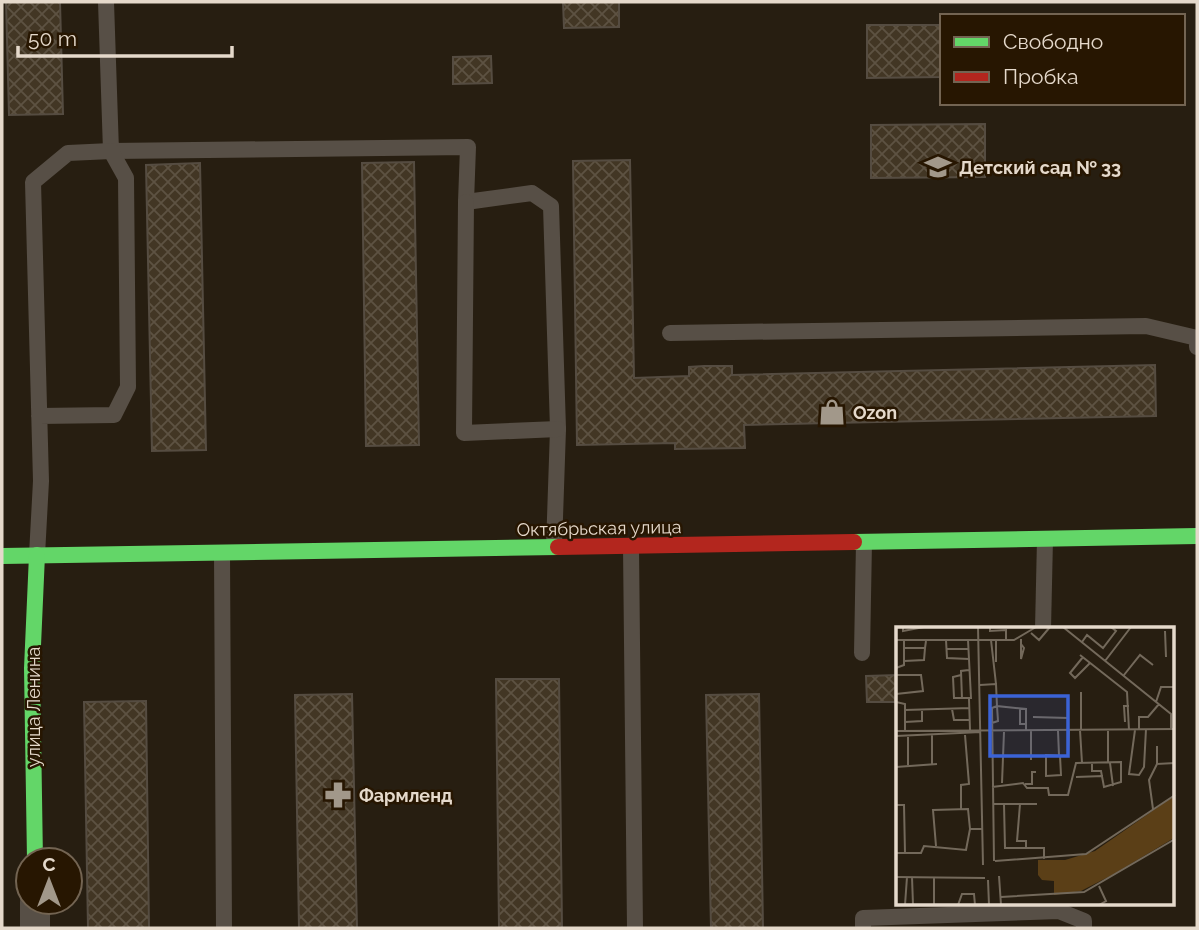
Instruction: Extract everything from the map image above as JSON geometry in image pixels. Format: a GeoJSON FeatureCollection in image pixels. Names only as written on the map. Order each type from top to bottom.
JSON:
{"type":"FeatureCollection","features":[{"type":"Feature","properties":{"kind":"street","name":"Октябрьская улица"},"geometry":{"type":"LineString","coordinates":[[2,556],[1197,536]]}},
{"type":"Feature","properties":{"kind":"street","name":"улица Ленина"},"geometry":{"type":"LineString","coordinates":[[34,846],[32,668],[37,555]]}},
{"type":"Feature","properties":{"kind":"lane"},"geometry":{"type":"LineString","coordinates":[[39,416],[114,415],[128,387],[126,178],[111,151],[106,2]]}},
{"type":"Feature","properties":{"kind":"lane"},"geometry":{"type":"LineString","coordinates":[[37,555],[41,481],[33,182],[68,153],[468,147],[464,433],[558,429]]}},
{"type":"Feature","properties":{"kind":"lane"},"geometry":{"type":"LineString","coordinates":[[466,202],[532,193],[551,206],[558,429],[554,548]]}},
{"type":"Feature","properties":{"kind":"lane"},"geometry":{"type":"LineString","coordinates":[[670,333],[1146,326],[1197,338],[1197,347]]}},
{"type":"Feature","properties":{"kind":"lane"},"geometry":{"type":"LineString","coordinates":[[1043,627],[1045,539]]}},
{"type":"Feature","properties":{"kind":"lane"},"geometry":{"type":"LineString","coordinates":[[862,653],[863,542]]}},
{"type":"Feature","properties":{"kind":"lane"},"geometry":{"type":"LineString","coordinates":[[631,547],[635,928]]}},
{"type":"Feature","properties":{"kind":"lane"},"geometry":{"type":"LineString","coordinates":[[222,553],[223,928]]}},
{"type":"Feature","properties":{"kind":"lane"},"geometry":{"type":"LineString","coordinates":[[863,928],[863,918],[1058,907],[1084,921],[1084,928]]}},
{"type":"Feature","properties":{"kind":"building"},"geometry":{"type":"Polygon","coordinates":[[[6,2],[60,2],[63,114],[9,115],[6,2]]]}},
{"type":"Feature","properties":{"kind":"building"},"geometry":{"type":"Polygon","coordinates":[[[563,2],[619,2],[619,27],[564,28],[563,2]]]}},
{"type":"Feature","properties":{"kind":"building"},"geometry":{"type":"Polygon","coordinates":[[[867,25],[940,25],[940,77],[867,78],[867,25]]]}},
{"type":"Feature","properties":{"kind":"building"},"geometry":{"type":"Polygon","coordinates":[[[491,56],[492,83],[453,84],[453,57],[491,56]]]}},
{"type":"Feature","properties":{"kind":"building"},"geometry":{"type":"Polygon","coordinates":[[[985,124],[985,177],[871,178],[871,125],[985,124]]]}},
{"type":"Feature","properties":{"kind":"building"},"geometry":{"type":"Polygon","coordinates":[[[630,160],[634,378],[689,376],[689,367],[704,366],[732,366],[732,375],[1155,365],[1156,416],[744,425],[745,448],[675,449],[675,443],[577,445],[573,161],[630,160]]]}},
{"type":"Feature","properties":{"kind":"building"},"geometry":{"type":"Polygon","coordinates":[[[414,162],[419,445],[366,446],[362,163],[414,162]]]}},
{"type":"Feature","properties":{"kind":"building"},"geometry":{"type":"Polygon","coordinates":[[[200,163],[206,450],[152,451],[146,165],[200,163]]]}},
{"type":"Feature","properties":{"kind":"building"},"geometry":{"type":"Polygon","coordinates":[[[896,675],[896,702],[867,702],[866,676],[896,675]]]}},
{"type":"Feature","properties":{"kind":"building"},"geometry":{"type":"Polygon","coordinates":[[[496,679],[559,679],[562,928],[499,928],[496,679]]]}},
{"type":"Feature","properties":{"kind":"building"},"geometry":{"type":"Polygon","coordinates":[[[352,694],[357,928],[299,928],[295,695],[352,694]]]}},
{"type":"Feature","properties":{"kind":"building"},"geometry":{"type":"Polygon","coordinates":[[[759,694],[763,928],[711,928],[706,695],[759,694]]]}},
{"type":"Feature","properties":{"kind":"building"},"geometry":{"type":"Polygon","coordinates":[[[146,701],[149,928],[88,928],[84,702],[146,701]]]}},
{"type":"Feature","properties":{"kind":"traffic: fast"},"geometry":{"type":"LineString","coordinates":[[854,542],[1197,536]]}},
{"type":"Feature","properties":{"kind":"traffic: fast"},"geometry":{"type":"LineString","coordinates":[[2,556],[558,547]]}},
{"type":"Feature","properties":{"kind":"traffic: fast"},"geometry":{"type":"LineString","coordinates":[[35,846],[32,668],[37,555]]}},
{"type":"Feature","properties":{"kind":"traffic: jam"},"geometry":{"type":"LineString","coordinates":[[558,547],[854,542]]}},
{"type":"Feature","properties":{"kind":"place","name":"Детский сад № 33"},"geometry":{"type":"Point","coordinates":[938,167]}},
{"type":"Feature","properties":{"kind":"place","name":"Ozon"},"geometry":{"type":"Point","coordinates":[832,412]}},
{"type":"Feature","properties":{"kind":"place","name":"Фармленд"},"geometry":{"type":"Point","coordinates":[338,795]}}]}
